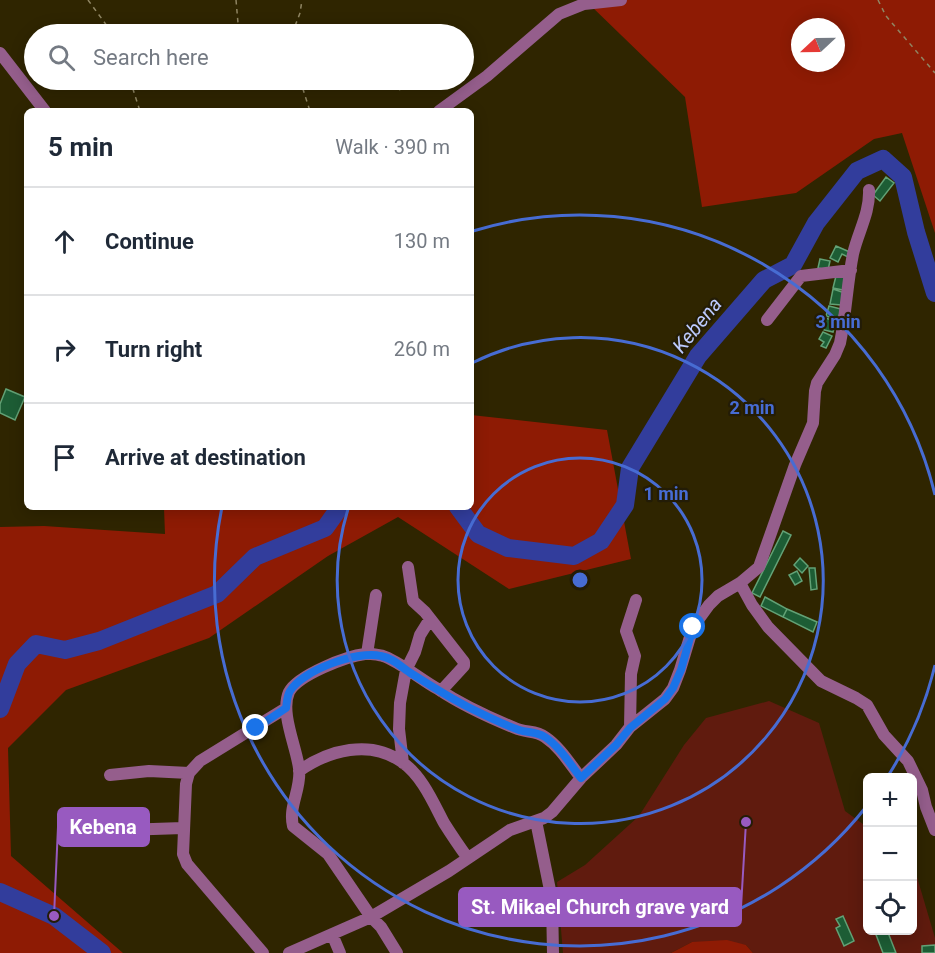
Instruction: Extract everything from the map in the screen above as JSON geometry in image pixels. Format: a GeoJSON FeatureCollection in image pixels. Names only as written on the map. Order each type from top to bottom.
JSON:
{"type":"FeatureCollection","features":[{"type":"Feature","properties":{"kind":"street"},"geometry":{"type":"LineString","coordinates":[[474,85],[559,14],[584,4],[621,0]]}},
{"type":"Feature","properties":{"kind":"street"},"geometry":{"type":"LineString","coordinates":[[0,53],[24,84]]}},
{"type":"Feature","properties":{"kind":"street"},"geometry":{"type":"LineString","coordinates":[[29,90],[43,108]]}},
{"type":"Feature","properties":{"kind":"street"},"geometry":{"type":"LineString","coordinates":[[443,108],[468,90]]}},
{"type":"Feature","properties":{"kind":"street"},"geometry":{"type":"LineString","coordinates":[[290,953],[371,917],[449,871],[510,830],[536,821],[552,812],[581,778],[616,745],[630,728],[665,699],[681,670],[693,627],[718,596],[740,583],[759,567],[795,465],[813,423],[817,383],[840,344],[857,240],[869,207],[869,190]]}},
{"type":"Feature","properties":{"kind":"street"},"geometry":{"type":"LineString","coordinates":[[767,320],[801,276],[851,270]]}},
{"type":"Feature","properties":{"kind":"street"},"geometry":{"type":"LineString","coordinates":[[408,567],[413,601],[464,662],[464,666],[441,691]]}},
{"type":"Feature","properties":{"kind":"street"},"geometry":{"type":"LineString","coordinates":[[740,583],[768,627],[821,681],[867,705],[884,735],[908,761],[922,790],[935,830]]}},
{"type":"Feature","properties":{"kind":"street"},"geometry":{"type":"LineString","coordinates":[[368,654],[376,595]]}},
{"type":"Feature","properties":{"kind":"street"},"geometry":{"type":"LineString","coordinates":[[630,728],[631,674],[635,656],[626,631],[636,600]]}},
{"type":"Feature","properties":{"kind":"street"},"geometry":{"type":"LineString","coordinates":[[403,763],[399,729],[406,670],[420,635],[430,619]]}},
{"type":"Feature","properties":{"kind":"street"},"geometry":{"type":"LineString","coordinates":[[397,953],[328,854],[293,826],[291,809],[300,771],[286,708],[291,689],[329,665],[368,654],[393,660],[466,706],[519,730],[544,736],[558,748],[581,778]]}},
{"type":"Feature","properties":{"kind":"street"},"geometry":{"type":"LineString","coordinates":[[263,953],[187,864],[183,854],[186,784],[189,773],[200,761],[286,708]]}},
{"type":"Feature","properties":{"kind":"street"},"geometry":{"type":"LineString","coordinates":[[300,771],[318,759],[345,749],[362,748],[387,754],[403,763],[423,785],[467,857]]}},
{"type":"Feature","properties":{"kind":"street"},"geometry":{"type":"LineString","coordinates":[[110,775],[149,771],[189,773]]}},
{"type":"Feature","properties":{"kind":"street"},"geometry":{"type":"LineString","coordinates":[[536,821],[552,900],[553,953]]}},
{"type":"Feature","properties":{"kind":"street"},"geometry":{"type":"LineString","coordinates":[[123,830],[183,828]]}},
{"type":"Feature","properties":{"kind":"street"},"geometry":{"type":"LineString","coordinates":[[332,934],[340,953]]}},
{"type":"Feature","properties":{"kind":"path"},"geometry":{"type":"LineString","coordinates":[[88,0],[106,24]]}},
{"type":"Feature","properties":{"kind":"path"},"geometry":{"type":"LineString","coordinates":[[236,0],[238,23],[240,24]]}},
{"type":"Feature","properties":{"kind":"path"},"geometry":{"type":"LineString","coordinates":[[296,24],[302,0]]}},
{"type":"Feature","properties":{"kind":"path"},"geometry":{"type":"LineString","coordinates":[[878,0],[886,16],[935,73]]}},
{"type":"Feature","properties":{"kind":"path"},"geometry":{"type":"LineString","coordinates":[[133,90],[139,108]]}},
{"type":"Feature","properties":{"kind":"path"},"geometry":{"type":"LineString","coordinates":[[303,90],[309,108]]}},
{"type":"Feature","properties":{"kind":"shaded area"},"geometry":{"type":"Polygon","coordinates":[[[596,0],[935,0],[935,233],[902,133],[874,139],[796,193],[702,207],[685,97],[589,4],[596,0]]]}},
{"type":"Feature","properties":{"kind":"shaded area"},"geometry":{"type":"Polygon","coordinates":[[[474,415],[607,430],[631,559],[509,589],[398,517],[328,556],[209,638],[66,690],[8,748],[11,856],[123,953],[0,953],[0,527],[44,526],[165,534],[164,510],[474,510],[474,415]]]}},
{"type":"Feature","properties":{"kind":"shaded area"},"geometry":{"type":"Polygon","coordinates":[[[769,701],[819,723],[845,811],[863,824],[863,935],[917,935],[917,877],[935,938],[935,953],[753,953],[746,945],[692,942],[671,953],[563,953],[557,882],[585,865],[639,816],[684,745],[706,718],[769,701]]]}},
{"type":"Feature","properties":{"kind":"shaded area"},"geometry":{"type":"Polygon","coordinates":[[[727,940],[746,945],[753,953],[671,953],[692,942],[727,940]]]}},
{"type":"Feature","properties":{"kind":"building"},"geometry":{"type":"Polygon","coordinates":[[[886,177],[894,183],[880,201],[873,195],[886,177]]]}},
{"type":"Feature","properties":{"kind":"building"},"geometry":{"type":"Polygon","coordinates":[[[836,246],[852,253],[850,258],[842,254],[838,262],[830,258],[836,246]]]}},
{"type":"Feature","properties":{"kind":"building"},"geometry":{"type":"Polygon","coordinates":[[[820,259],[830,261],[828,270],[818,268],[820,259]]]}},
{"type":"Feature","properties":{"kind":"building"},"geometry":{"type":"Polygon","coordinates":[[[837,272],[846,274],[843,290],[833,288],[837,272]]]}},
{"type":"Feature","properties":{"kind":"building"},"geometry":{"type":"Polygon","coordinates":[[[833,289],[845,293],[841,305],[830,304],[833,289]]]}},
{"type":"Feature","properties":{"kind":"building"},"geometry":{"type":"Polygon","coordinates":[[[829,306],[841,309],[838,320],[826,316],[829,306]]]}},
{"type":"Feature","properties":{"kind":"building"},"geometry":{"type":"Polygon","coordinates":[[[825,318],[836,321],[833,332],[824,330],[825,318]]]}},
{"type":"Feature","properties":{"kind":"building"},"geometry":{"type":"Polygon","coordinates":[[[823,332],[832,336],[826,348],[821,346],[824,342],[819,339],[823,332]]]}},
{"type":"Feature","properties":{"kind":"building"},"geometry":{"type":"Polygon","coordinates":[[[6,389],[24,397],[15,420],[0,413],[0,404],[6,389]]]}},
{"type":"Feature","properties":{"kind":"building"},"geometry":{"type":"Polygon","coordinates":[[[783,531],[791,535],[760,597],[752,593],[783,531]]]}},
{"type":"Feature","properties":{"kind":"building"},"geometry":{"type":"Polygon","coordinates":[[[800,558],[808,566],[802,573],[794,565],[800,558]]]}},
{"type":"Feature","properties":{"kind":"building"},"geometry":{"type":"Polygon","coordinates":[[[809,568],[815,568],[817,589],[811,590],[809,568]]]}},
{"type":"Feature","properties":{"kind":"building"},"geometry":{"type":"Polygon","coordinates":[[[797,571],[802,581],[795,585],[789,575],[797,571]]]}},
{"type":"Feature","properties":{"kind":"building"},"geometry":{"type":"Polygon","coordinates":[[[765,597],[787,609],[783,617],[761,606],[765,597]]]}},
{"type":"Feature","properties":{"kind":"building"},"geometry":{"type":"Polygon","coordinates":[[[787,609],[817,622],[813,632],[783,617],[787,609]]]}},
{"type":"Feature","properties":{"kind":"building"},"geometry":{"type":"Polygon","coordinates":[[[843,916],[854,941],[844,946],[836,928],[840,926],[836,919],[843,916]]]}},
{"type":"Feature","properties":{"kind":"building"},"geometry":{"type":"Polygon","coordinates":[[[876,935],[889,935],[896,953],[883,953],[876,935]]]}},
{"type":"Feature","properties":{"kind":"building"},"geometry":{"type":"Polygon","coordinates":[[[935,945],[935,953],[922,953],[922,946],[935,945]]]}},
{"type":"Feature","properties":{"kind":"waterway","name":"Kebena"},"geometry":{"type":"LineString","coordinates":[[460,510],[478,534],[508,548],[574,556],[601,541],[625,505],[630,468],[698,356],[764,280],[793,265],[816,223],[857,171],[883,159],[903,177],[916,232],[935,293]]}},
{"type":"Feature","properties":{"kind":"waterway","name":"Kebena"},"geometry":{"type":"LineString","coordinates":[[0,709],[17,664],[36,644],[65,650],[99,641],[217,594],[255,557],[325,528],[338,510]]}},
{"type":"Feature","properties":{"kind":"waterway","name":"Kebena"},"geometry":{"type":"LineString","coordinates":[[0,892],[54,916],[102,953]]}},
{"type":"Feature","properties":{"kind":"place","name":"St. Mikael Church grave yard"},"geometry":{"type":"Point","coordinates":[746,822]}},
{"type":"Feature","properties":{"kind":"place","name":"Kebena"},"geometry":{"type":"Point","coordinates":[54,916]}},
{"type":"Feature","properties":{"kind":"route"},"geometry":{"type":"LineString","coordinates":[[256,728],[286,708],[288,694],[295,685],[329,665],[355,656],[368,654],[382,656],[393,660],[466,706],[519,730],[544,736],[558,748],[581,778],[616,745],[630,728],[665,699],[681,670],[693,627]]}}]}
